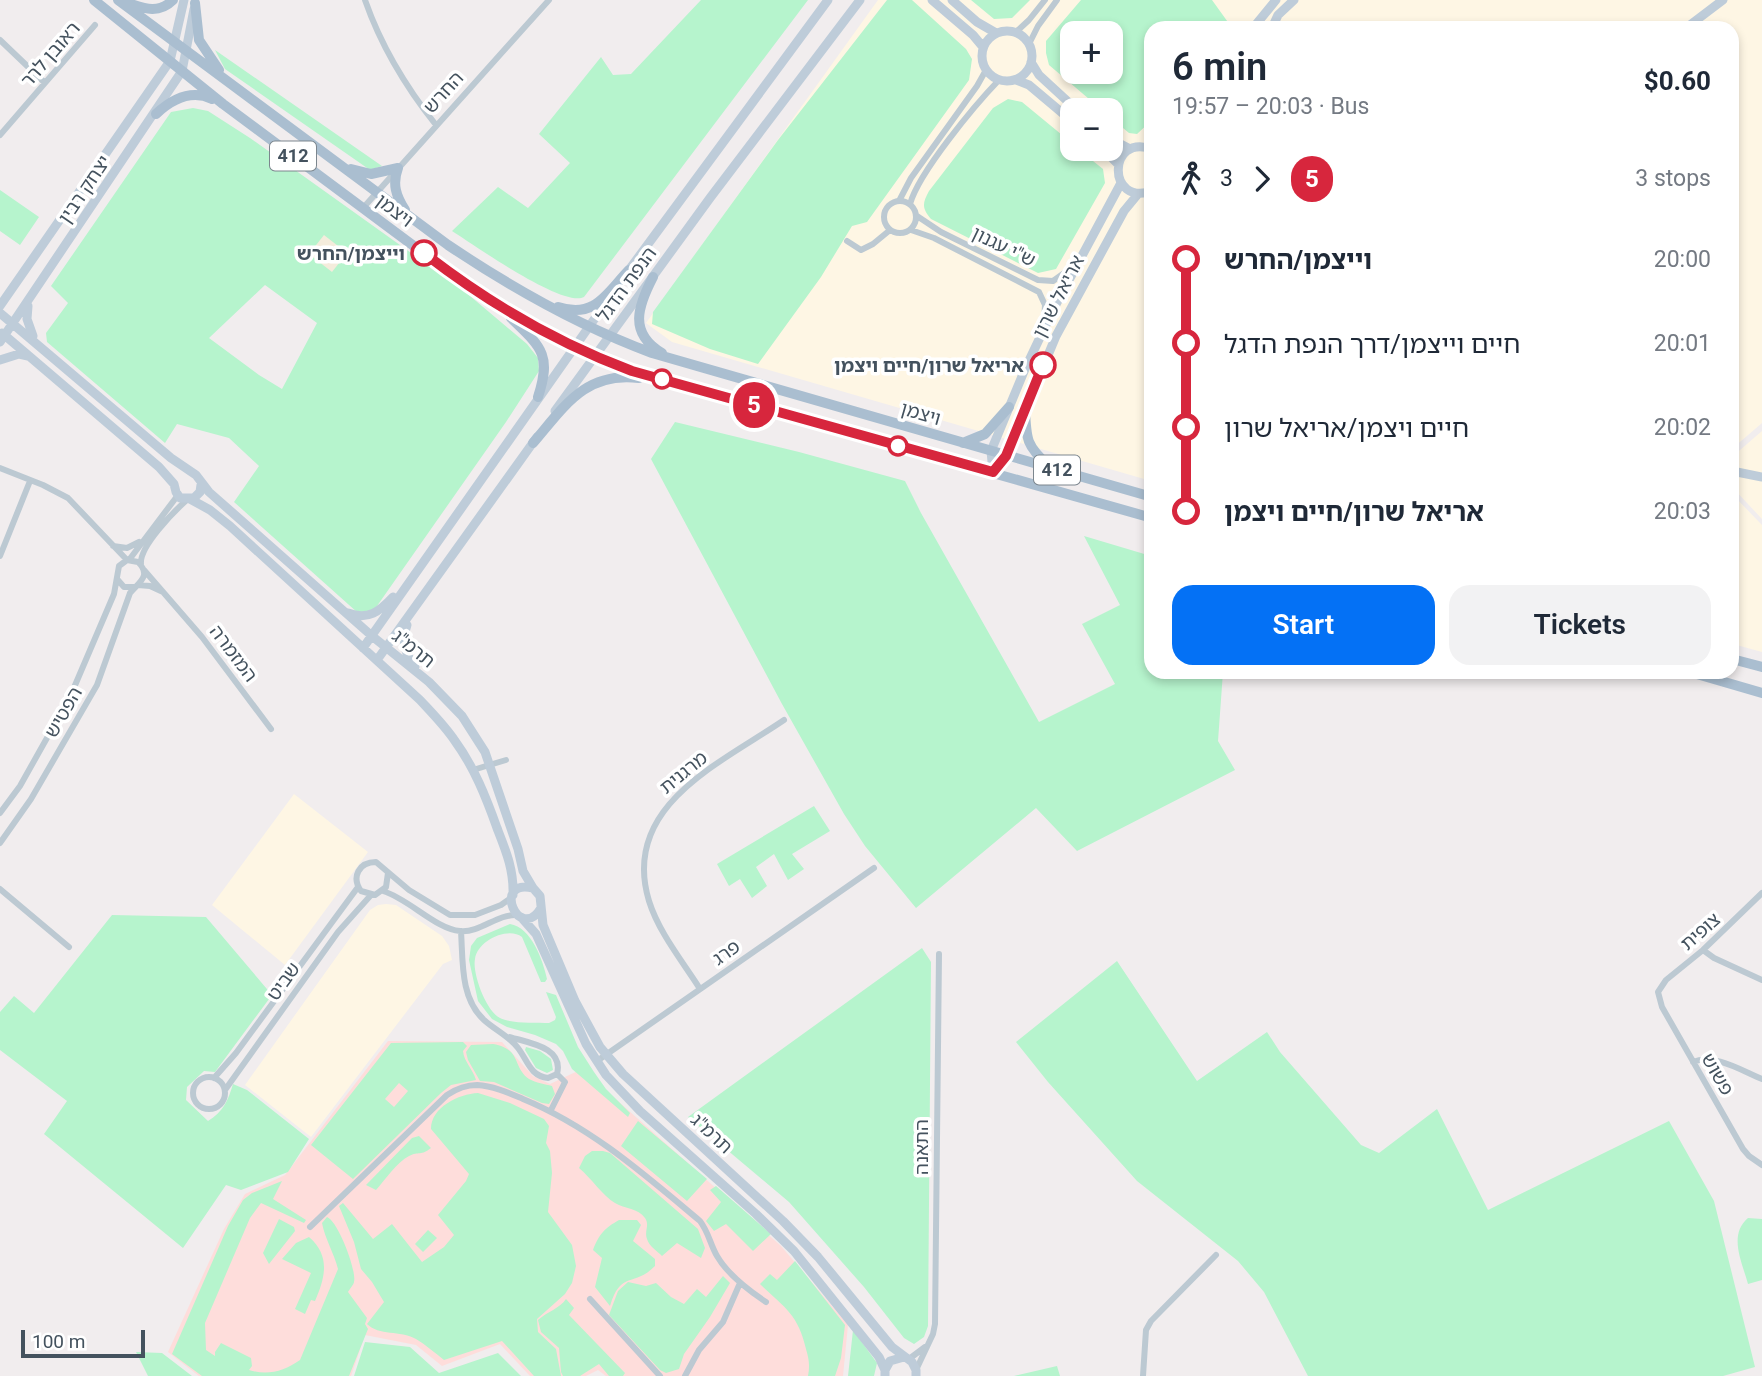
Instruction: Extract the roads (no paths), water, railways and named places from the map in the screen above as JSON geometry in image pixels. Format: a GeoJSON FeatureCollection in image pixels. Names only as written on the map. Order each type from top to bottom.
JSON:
{"type":"FeatureCollection","features":[{"type":"Feature","properties":{"kind":"main road","name":"ויצמן"},"geometry":{"type":"LineString","coordinates":[[94,0],[223,104],[442,267],[496,303],[573,347],[594,357],[669,381],[1144,516]]}},
{"type":"Feature","properties":{"kind":"main road","name":"ויצמן"},"geometry":{"type":"LineString","coordinates":[[119,0],[486,271],[587,327],[671,359],[1144,495]]}},
{"type":"Feature","properties":{"kind":"main road"},"geometry":{"type":"LineString","coordinates":[[119,0],[153,10],[162,8],[173,0]]}},
{"type":"Feature","properties":{"kind":"main road"},"geometry":{"type":"LineString","coordinates":[[191,1],[201,46],[231,84]]}},
{"type":"Feature","properties":{"kind":"main road"},"geometry":{"type":"LineString","coordinates":[[156,114],[175,99],[185,96],[206,96],[223,104]]}},
{"type":"Feature","properties":{"kind":"main road"},"geometry":{"type":"LineString","coordinates":[[338,163],[365,174],[398,168],[395,177],[396,191],[409,216]]}},
{"type":"Feature","properties":{"kind":"main road"},"geometry":{"type":"LineString","coordinates":[[538,300],[567,310],[582,311],[594,306],[629,270]]}},
{"type":"Feature","properties":{"kind":"main road"},"geometry":{"type":"LineString","coordinates":[[653,277],[640,306],[641,329],[649,343],[671,359]]}},
{"type":"Feature","properties":{"kind":"main road"},"geometry":{"type":"LineString","coordinates":[[496,303],[535,341],[544,355],[546,371],[538,397]]}},
{"type":"Feature","properties":{"kind":"main road"},"geometry":{"type":"LineString","coordinates":[[533,443],[576,395],[594,382],[615,376],[669,381]]}},
{"type":"Feature","properties":{"kind":"main road"},"geometry":{"type":"LineString","coordinates":[[963,443],[985,434],[1009,407]]}},
{"type":"Feature","properties":{"kind":"main road"},"geometry":{"type":"LineString","coordinates":[[1025,408],[1026,433],[1030,447],[1053,469]]}},
{"type":"Feature","properties":{"kind":"main road"},"geometry":{"type":"LineString","coordinates":[[1739,661],[1762,667]]}},
{"type":"Feature","properties":{"kind":"main road"},"geometry":{"type":"LineString","coordinates":[[1714,679],[1761,693]]}},
{"type":"Feature","properties":{"kind":"street"},"geometry":{"type":"LineString","coordinates":[[365,0],[376,30],[397,70],[436,125]]}},
{"type":"Feature","properties":{"kind":"street","name":"החרש"},"geometry":{"type":"LineString","coordinates":[[363,208],[549,0]]}},
{"type":"Feature","properties":{"kind":"street","name":"הנפת הדגל"},"geometry":{"type":"LineString","coordinates":[[363,648],[587,327],[828,0]]}},
{"type":"Feature","properties":{"kind":"street"},"geometry":{"type":"LineString","coordinates":[[932,0],[983,47]]}},
{"type":"Feature","properties":{"kind":"street"},"geometry":{"type":"LineString","coordinates":[[952,0],[977,22],[996,33]]}},
{"type":"Feature","properties":{"kind":"street"},"geometry":{"type":"LineString","coordinates":[[1016,32],[1045,0]]}},
{"type":"Feature","properties":{"kind":"street"},"geometry":{"type":"LineString","coordinates":[[1057,0],[1029,44],[1031,62],[1039,75],[1063,98]]}},
{"type":"Feature","properties":{"kind":"street"},"geometry":{"type":"LineString","coordinates":[[1259,21],[1276,0]]}},
{"type":"Feature","properties":{"kind":"street"},"geometry":{"type":"LineString","coordinates":[[1275,21],[1294,0]]}},
{"type":"Feature","properties":{"kind":"street"},"geometry":{"type":"LineString","coordinates":[[1695,21],[1723,0]]}},
{"type":"Feature","properties":{"kind":"street","name":"יצחק רבין"},"geometry":{"type":"LineString","coordinates":[[0,306],[170,61],[191,1]]}},
{"type":"Feature","properties":{"kind":"street","name":"יצחק רבין"},"geometry":{"type":"LineString","coordinates":[[1,336],[31,299],[182,71],[191,1]]}},
{"type":"Feature","properties":{"kind":"street","name":"הנפת הדגל"},"geometry":{"type":"LineString","coordinates":[[377,660],[594,357],[859,2]]}},
{"type":"Feature","properties":{"kind":"street","name":"ראובן לרר"},"geometry":{"type":"LineString","coordinates":[[0,135],[95,25]]}},
{"type":"Feature","properties":{"kind":"street"},"geometry":{"type":"LineString","coordinates":[[1029,44],[1016,32],[1009,30],[996,33],[983,47],[982,59],[986,70],[999,80],[1016,80],[1029,85],[1060,111]]}},
{"type":"Feature","properties":{"kind":"street"},"geometry":{"type":"LineString","coordinates":[[0,40],[46,83]]}},
{"type":"Feature","properties":{"kind":"street"},"geometry":{"type":"LineString","coordinates":[[1016,80],[1026,73],[1031,62]]}},
{"type":"Feature","properties":{"kind":"street"},"geometry":{"type":"LineString","coordinates":[[899,201],[911,178],[978,86],[986,70]]}},
{"type":"Feature","properties":{"kind":"street"},"geometry":{"type":"LineString","coordinates":[[910,204],[922,178],[982,98],[999,80]]}},
{"type":"Feature","properties":{"kind":"street"},"geometry":{"type":"LineString","coordinates":[[1123,145],[1130,149],[1144,148]]}},
{"type":"Feature","properties":{"kind":"street"},"geometry":{"type":"LineString","coordinates":[[1130,149],[1118,164],[1121,183],[1131,192],[1144,193]]}},
{"type":"Feature","properties":{"kind":"street"},"geometry":{"type":"LineString","coordinates":[[1115,161],[1118,164]]}},
{"type":"Feature","properties":{"kind":"street","name":"אריאל שרון"},"geometry":{"type":"LineString","coordinates":[[993,472],[991,451],[1043,329],[1121,183]]}},
{"type":"Feature","properties":{"kind":"street","name":"אריאל שרון"},"geometry":{"type":"LineString","coordinates":[[993,472],[1006,456],[1056,336],[1124,211],[1138,194]]}},
{"type":"Feature","properties":{"kind":"street"},"geometry":{"type":"LineString","coordinates":[[899,201],[910,204],[916,216],[911,230],[902,233],[890,230],[885,223],[884,213],[889,205],[899,201]]}},
{"type":"Feature","properties":{"kind":"street","name":"ש\"י עגנון"},"geometry":{"type":"LineString","coordinates":[[916,216],[941,232],[1038,280],[1049,282],[1059,279],[1078,262]]}},
{"type":"Feature","properties":{"kind":"street"},"geometry":{"type":"LineString","coordinates":[[847,241],[861,250],[890,230]]}},
{"type":"Feature","properties":{"kind":"street","name":"ש\"י עגנון"},"geometry":{"type":"LineString","coordinates":[[911,230],[934,238],[1039,292],[1045,305],[1043,329]]}},
{"type":"Feature","properties":{"kind":"street"},"geometry":{"type":"LineString","coordinates":[[0,295],[19,280]]}},
{"type":"Feature","properties":{"kind":"street"},"geometry":{"type":"LineString","coordinates":[[31,299],[27,312],[28,327],[46,350]]}},
{"type":"Feature","properties":{"kind":"street"},"geometry":{"type":"LineString","coordinates":[[0,313],[171,458],[199,478],[200,492],[189,499],[144,550],[144,577],[136,586]]}},
{"type":"Feature","properties":{"kind":"street"},"geometry":{"type":"LineString","coordinates":[[1,336],[33,358],[159,467],[174,484],[178,495]]}},
{"type":"Feature","properties":{"kind":"street"},"geometry":{"type":"LineString","coordinates":[[0,360],[19,354],[33,358]]}},
{"type":"Feature","properties":{"kind":"street"},"geometry":{"type":"LineString","coordinates":[[0,468],[68,498],[111,545],[128,560],[142,567]]}},
{"type":"Feature","properties":{"kind":"street"},"geometry":{"type":"LineString","coordinates":[[174,484],[179,475],[190,472]]}},
{"type":"Feature","properties":{"kind":"street"},"geometry":{"type":"LineString","coordinates":[[1739,472],[1762,477]]}},
{"type":"Feature","properties":{"kind":"street"},"geometry":{"type":"LineString","coordinates":[[0,556],[30,481]]}},
{"type":"Feature","properties":{"kind":"street","name":"תרמ\"ג"},"geometry":{"type":"LineString","coordinates":[[201,485],[422,677],[462,716],[476,736],[490,766],[521,864],[533,888]]}},
{"type":"Feature","properties":{"kind":"street"},"geometry":{"type":"LineString","coordinates":[[178,495],[189,499]]}},
{"type":"Feature","properties":{"kind":"street"},"geometry":{"type":"LineString","coordinates":[[170,598],[157,589],[124,587],[117,579],[119,566],[128,560],[178,495]]}},
{"type":"Feature","properties":{"kind":"street","name":"תרמ\"ג"},"geometry":{"type":"LineString","coordinates":[[189,499],[210,510],[230,526],[420,700],[445,728],[473,770],[510,859],[513,870],[512,897]]}},
{"type":"Feature","properties":{"kind":"street"},"geometry":{"type":"LineString","coordinates":[[111,545],[127,548],[141,541]]}},
{"type":"Feature","properties":{"kind":"street","name":"המזמרה"},"geometry":{"type":"LineString","coordinates":[[142,567],[170,598],[271,729]]}},
{"type":"Feature","properties":{"kind":"street"},"geometry":{"type":"LineString","coordinates":[[346,612],[362,617],[374,614],[416,572]]}},
{"type":"Feature","properties":{"kind":"street","name":"הפטיש"},"geometry":{"type":"LineString","coordinates":[[0,813],[20,786],[70,697],[108,610],[117,579]]}},
{"type":"Feature","properties":{"kind":"street","name":"הפטיש"},"geometry":{"type":"LineString","coordinates":[[0,843],[31,799],[97,685],[128,599],[136,586]]}},
{"type":"Feature","properties":{"kind":"street"},"geometry":{"type":"LineString","coordinates":[[412,612],[404,632],[405,648],[422,677]]}},
{"type":"Feature","properties":{"kind":"street","name":"מרגנית"},"geometry":{"type":"LineString","coordinates":[[700,989],[663,931],[649,902],[645,873],[649,843],[660,816],[683,788],[784,720]]}},
{"type":"Feature","properties":{"kind":"street"},"geometry":{"type":"LineString","coordinates":[[473,770],[506,760]]}},
{"type":"Feature","properties":{"kind":"street"},"geometry":{"type":"LineString","coordinates":[[383,891],[405,900],[446,928],[461,931],[508,916],[536,915],[541,906],[541,895],[533,888],[524,887],[501,905],[475,915],[450,915],[429,903],[376,862],[365,864],[358,871],[356,882],[358,887],[371,895],[383,891],[388,883],[388,873]]}},
{"type":"Feature","properties":{"kind":"street","name":"פרג"},"geometry":{"type":"LineString","coordinates":[[597,1062],[874,869]]}},
{"type":"Feature","properties":{"kind":"street","name":"שביט"},"geometry":{"type":"LineString","coordinates":[[214,1078],[236,1053],[358,887]]}},
{"type":"Feature","properties":{"kind":"street"},"geometry":{"type":"LineString","coordinates":[[1,889],[69,947]]}},
{"type":"Feature","properties":{"kind":"street","name":"צופית"},"geometry":{"type":"LineString","coordinates":[[1658,992],[1666,980],[1703,950],[1762,894]]}},
{"type":"Feature","properties":{"kind":"street","name":"שביט"},"geometry":{"type":"LineString","coordinates":[[225,1090],[338,932],[371,895]]}},
{"type":"Feature","properties":{"kind":"street"},"geometry":{"type":"LineString","coordinates":[[512,897],[512,909],[519,916]]}},
{"type":"Feature","properties":{"kind":"street","name":"תרמ\"ג"},"geometry":{"type":"LineString","coordinates":[[541,906],[543,925],[575,1001],[606,1055],[783,1221],[818,1257],[916,1373]]}},
{"type":"Feature","properties":{"kind":"street","name":"תרמ\"ג"},"geometry":{"type":"LineString","coordinates":[[519,916],[536,934],[597,1062],[616,1087],[793,1251],[866,1341],[885,1374]]}},
{"type":"Feature","properties":{"kind":"street"},"geometry":{"type":"LineString","coordinates":[[461,931],[463,964],[470,1001],[480,1016],[507,1036],[536,1074],[548,1078],[557,1073]]}},
{"type":"Feature","properties":{"kind":"street"},"geometry":{"type":"LineString","coordinates":[[1703,950],[1714,958],[1762,980]]}},
{"type":"Feature","properties":{"kind":"street","name":"התאנה"},"geometry":{"type":"LineString","coordinates":[[916,1373],[935,1324],[939,954]]}},
{"type":"Feature","properties":{"kind":"street","name":"פשוש"},"geometry":{"type":"LineString","coordinates":[[1658,992],[1659,1001],[1743,1149],[1762,1165]]}},
{"type":"Feature","properties":{"kind":"street"},"geometry":{"type":"LineString","coordinates":[[507,1036],[542,1046],[555,1056],[558,1063],[557,1073],[565,1082],[551,1111]]}},
{"type":"Feature","properties":{"kind":"street"},"geometry":{"type":"LineString","coordinates":[[1693,1062],[1707,1058],[1762,1079]]}},
{"type":"Feature","properties":{"kind":"street"},"geometry":{"type":"LineString","coordinates":[[208,1077],[214,1078],[219,1080],[225,1090],[225,1098],[210,1109],[198,1105],[193,1094],[197,1083],[208,1077]]}},
{"type":"Feature","properties":{"kind":"street"},"geometry":{"type":"LineString","coordinates":[[310,1227],[440,1101],[456,1090],[487,1086],[551,1111],[614,1150],[701,1222],[709,1233],[711,1244],[722,1264],[765,1303]]}},
{"type":"Feature","properties":{"kind":"street"},"geometry":{"type":"LineString","coordinates":[[1143,1376],[1146,1330],[1151,1321],[1216,1255]]}},
{"type":"Feature","properties":{"kind":"street"},"geometry":{"type":"LineString","coordinates":[[685,1376],[699,1350],[723,1322],[740,1283]]}},
{"type":"Feature","properties":{"kind":"street"},"geometry":{"type":"LineString","coordinates":[[590,1299],[660,1376]]}},
{"type":"Feature","properties":{"kind":"street"},"geometry":{"type":"LineString","coordinates":[[885,1374],[890,1361],[906,1358],[931,1340]]}},
{"type":"Feature","properties":{"kind":"place","name":"וייצמן/החרש"},"geometry":{"type":"Point","coordinates":[424,253]}},
{"type":"Feature","properties":{"kind":"place","name":"אריאל שרון/חיים ויצמן"},"geometry":{"type":"Point","coordinates":[1043,365]}}]}
